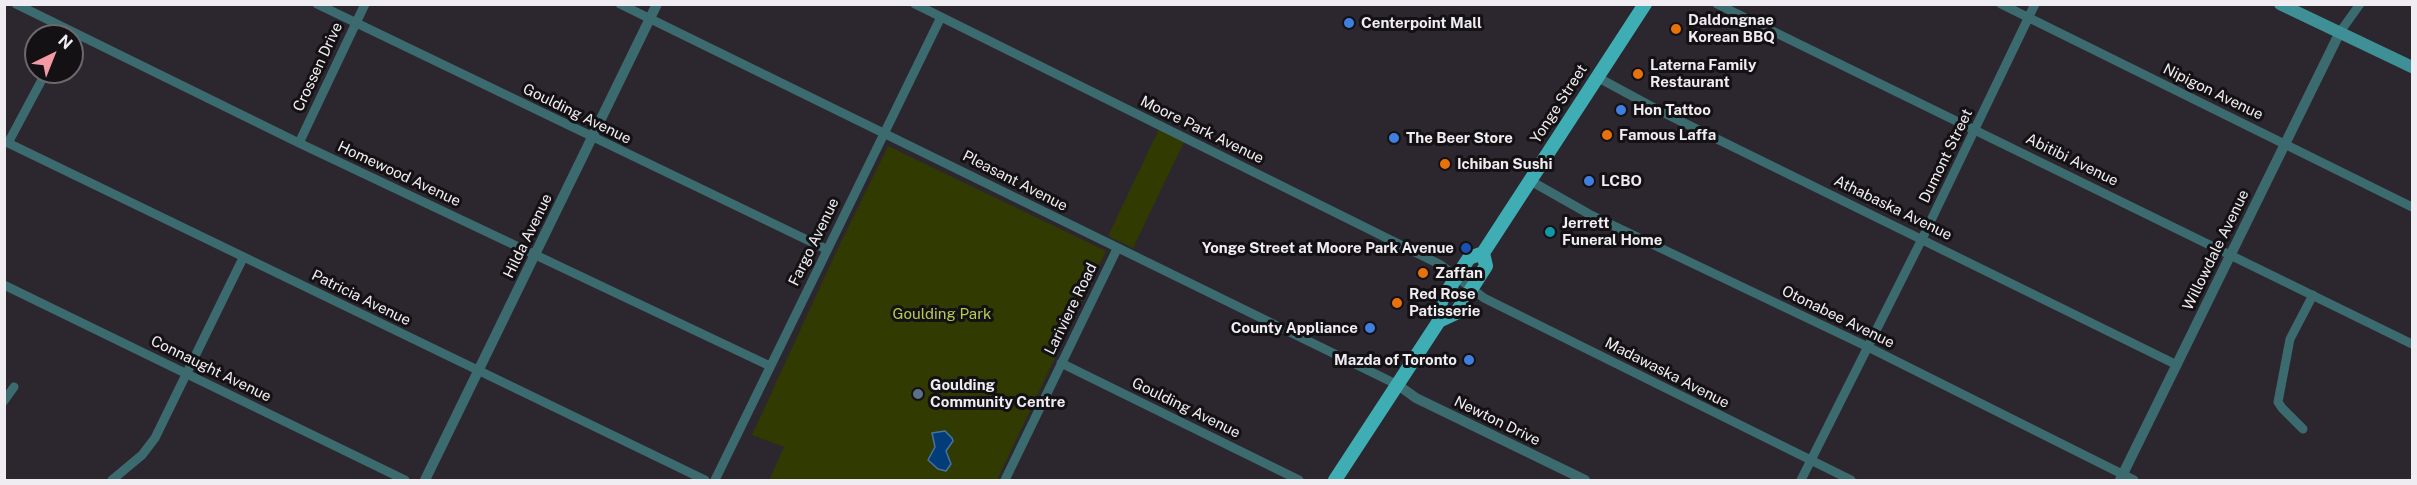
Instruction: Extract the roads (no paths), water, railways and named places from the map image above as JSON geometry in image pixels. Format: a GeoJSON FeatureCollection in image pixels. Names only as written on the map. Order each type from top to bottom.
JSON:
{"type":"FeatureCollection","features":[{"type":"Feature","properties":{"kind":"main road","name":"Yonge Street"},"geometry":{"type":"LineString","coordinates":[[1335,480],[1439,321],[1441,301],[1469,258],[1483,254],[1645,4]]}},
{"type":"Feature","properties":{"kind":"main road"},"geometry":{"type":"LineString","coordinates":[[2280,4],[2412,67]]}},
{"type":"Feature","properties":{"kind":"main road","name":"Yonge Street"},"geometry":{"type":"LineString","coordinates":[[1439,321],[1456,313],[1472,289],[1486,266],[1483,254]]}},
{"type":"Feature","properties":{"kind":"street","name":"Homewood Avenue"},"geometry":{"type":"LineString","coordinates":[[16,4],[50,24]]}},
{"type":"Feature","properties":{"kind":"street","name":"Goulding Avenue"},"geometry":{"type":"LineString","coordinates":[[316,4],[826,249]]}},
{"type":"Feature","properties":{"kind":"street","name":"Crossen Drive"},"geometry":{"type":"LineString","coordinates":[[299,143],[365,4]]}},
{"type":"Feature","properties":{"kind":"street","name":"Pleasant Avenue"},"geometry":{"type":"LineString","coordinates":[[620,4],[1398,385]]}},
{"type":"Feature","properties":{"kind":"street","name":"Hilda Avenue"},"geometry":{"type":"LineString","coordinates":[[425,480],[657,4]]}},
{"type":"Feature","properties":{"kind":"street","name":"Moore Park Avenue"},"geometry":{"type":"LineString","coordinates":[[915,4],[1441,265],[1472,289]]}},
{"type":"Feature","properties":{"kind":"street","name":"Abitibi Avenue"},"geometry":{"type":"LineString","coordinates":[[1717,4],[2412,344]]}},
{"type":"Feature","properties":{"kind":"street","name":"Nipigon Avenue"},"geometry":{"type":"LineString","coordinates":[[2001,4],[2412,207]]}},
{"type":"Feature","properties":{"kind":"street","name":"Dumont Street"},"geometry":{"type":"LineString","coordinates":[[1801,480],[1922,239],[2035,4]]}},
{"type":"Feature","properties":{"kind":"street"},"geometry":{"type":"LineString","coordinates":[[2340,32],[2360,4]]}},
{"type":"Feature","properties":{"kind":"street","name":"Fargo Avenue"},"geometry":{"type":"LineString","coordinates":[[716,480],[826,249],[941,17]]}},
{"type":"Feature","properties":{"kind":"street","name":"Willowdale Avenue"},"geometry":{"type":"LineString","coordinates":[[2121,478],[2340,32]]}},
{"type":"Feature","properties":{"kind":"street","name":"Homewood Avenue"},"geometry":{"type":"LineString","coordinates":[[84,41],[770,366]]}},
{"type":"Feature","properties":{"kind":"street","name":"Athabaska Avenue"},"geometry":{"type":"LineString","coordinates":[[1597,77],[1658,110],[2177,365]]}},
{"type":"Feature","properties":{"kind":"street"},"geometry":{"type":"LineString","coordinates":[[6,142],[39,84]]}},
{"type":"Feature","properties":{"kind":"street","name":"Patricia Avenue"},"geometry":{"type":"LineString","coordinates":[[6,142],[705,480]]}},
{"type":"Feature","properties":{"kind":"street","name":"Otonabee Avenue"},"geometry":{"type":"LineString","coordinates":[[1529,180],[1589,214],[1868,347],[2121,478],[2134,480]]}},
{"type":"Feature","properties":{"kind":"street","name":"Lariviere Road"},"geometry":{"type":"LineString","coordinates":[[1005,480],[1117,249]]}},
{"type":"Feature","properties":{"kind":"street"},"geometry":{"type":"LineString","coordinates":[[117,479],[151,444],[243,258]]}},
{"type":"Feature","properties":{"kind":"street","name":"Connaught Avenue"},"geometry":{"type":"LineString","coordinates":[[4,285],[405,480]]}},
{"type":"Feature","properties":{"kind":"street","name":"Madawaska Avenue"},"geometry":{"type":"LineString","coordinates":[[1472,289],[1484,298],[1851,480]]}},
{"type":"Feature","properties":{"kind":"street"},"geometry":{"type":"LineString","coordinates":[[2303,429],[2278,402],[2279,387],[2290,339],[2313,295]]}},
{"type":"Feature","properties":{"kind":"street","name":"Goulding Avenue"},"geometry":{"type":"LineString","coordinates":[[1060,363],[1299,480]]}},
{"type":"Feature","properties":{"kind":"street","name":"Newton Drive"},"geometry":{"type":"LineString","coordinates":[[1398,385],[1416,398],[1585,480]]}},
{"type":"Feature","properties":{"kind":"street"},"geometry":{"type":"LineString","coordinates":[[4,401],[14,387]]}},
{"type":"Feature","properties":{"kind":"water"},"geometry":{"type":"Polygon","coordinates":[[[945,431],[953,441],[946,451],[951,464],[946,471],[938,469],[928,460],[935,447],[932,433],[945,431]]]}},
{"type":"Feature","properties":{"kind":"place","name":"Centerpoint Mall"},"geometry":{"type":"Point","coordinates":[1349,23]}},
{"type":"Feature","properties":{"kind":"place","name":"Daldongnae Korean BBQ"},"geometry":{"type":"Point","coordinates":[1676,29]}},
{"type":"Feature","properties":{"kind":"place","name":"Laterna Family Restaurant"},"geometry":{"type":"Point","coordinates":[1638,74]}},
{"type":"Feature","properties":{"kind":"place","name":"Hon Tattoo"},"geometry":{"type":"Point","coordinates":[1621,110]}},
{"type":"Feature","properties":{"kind":"place","name":"Famous Laffa"},"geometry":{"type":"Point","coordinates":[1607,135]}},
{"type":"Feature","properties":{"kind":"place","name":"The Beer Store"},"geometry":{"type":"Point","coordinates":[1394,138]}},
{"type":"Feature","properties":{"kind":"place","name":"Ichiban Sushi"},"geometry":{"type":"Point","coordinates":[1445,164]}},
{"type":"Feature","properties":{"kind":"place","name":"LCBO"},"geometry":{"type":"Point","coordinates":[1589,181]}},
{"type":"Feature","properties":{"kind":"place","name":"Jerrett Funeral Home"},"geometry":{"type":"Point","coordinates":[1550,232]}},
{"type":"Feature","properties":{"kind":"place","name":"Yonge Street at Moore Park Avenue"},"geometry":{"type":"Point","coordinates":[1466,248]}},
{"type":"Feature","properties":{"kind":"place","name":"Zaffan"},"geometry":{"type":"Point","coordinates":[1423,273]}},
{"type":"Feature","properties":{"kind":"place","name":"Red Rose Patisserie"},"geometry":{"type":"Point","coordinates":[1397,303]}},
{"type":"Feature","properties":{"kind":"place","name":"County Appliance"},"geometry":{"type":"Point","coordinates":[1370,328]}},
{"type":"Feature","properties":{"kind":"place","name":"Mazda of Toronto"},"geometry":{"type":"Point","coordinates":[1469,360]}},
{"type":"Feature","properties":{"kind":"place","name":"Goulding Community Centre"},"geometry":{"type":"Point","coordinates":[918,394]}},
{"type":"Feature","properties":{"kind":"park label","name":"Goulding Park"},"geometry":{"type":"Point","coordinates":[942,314]}}]}
